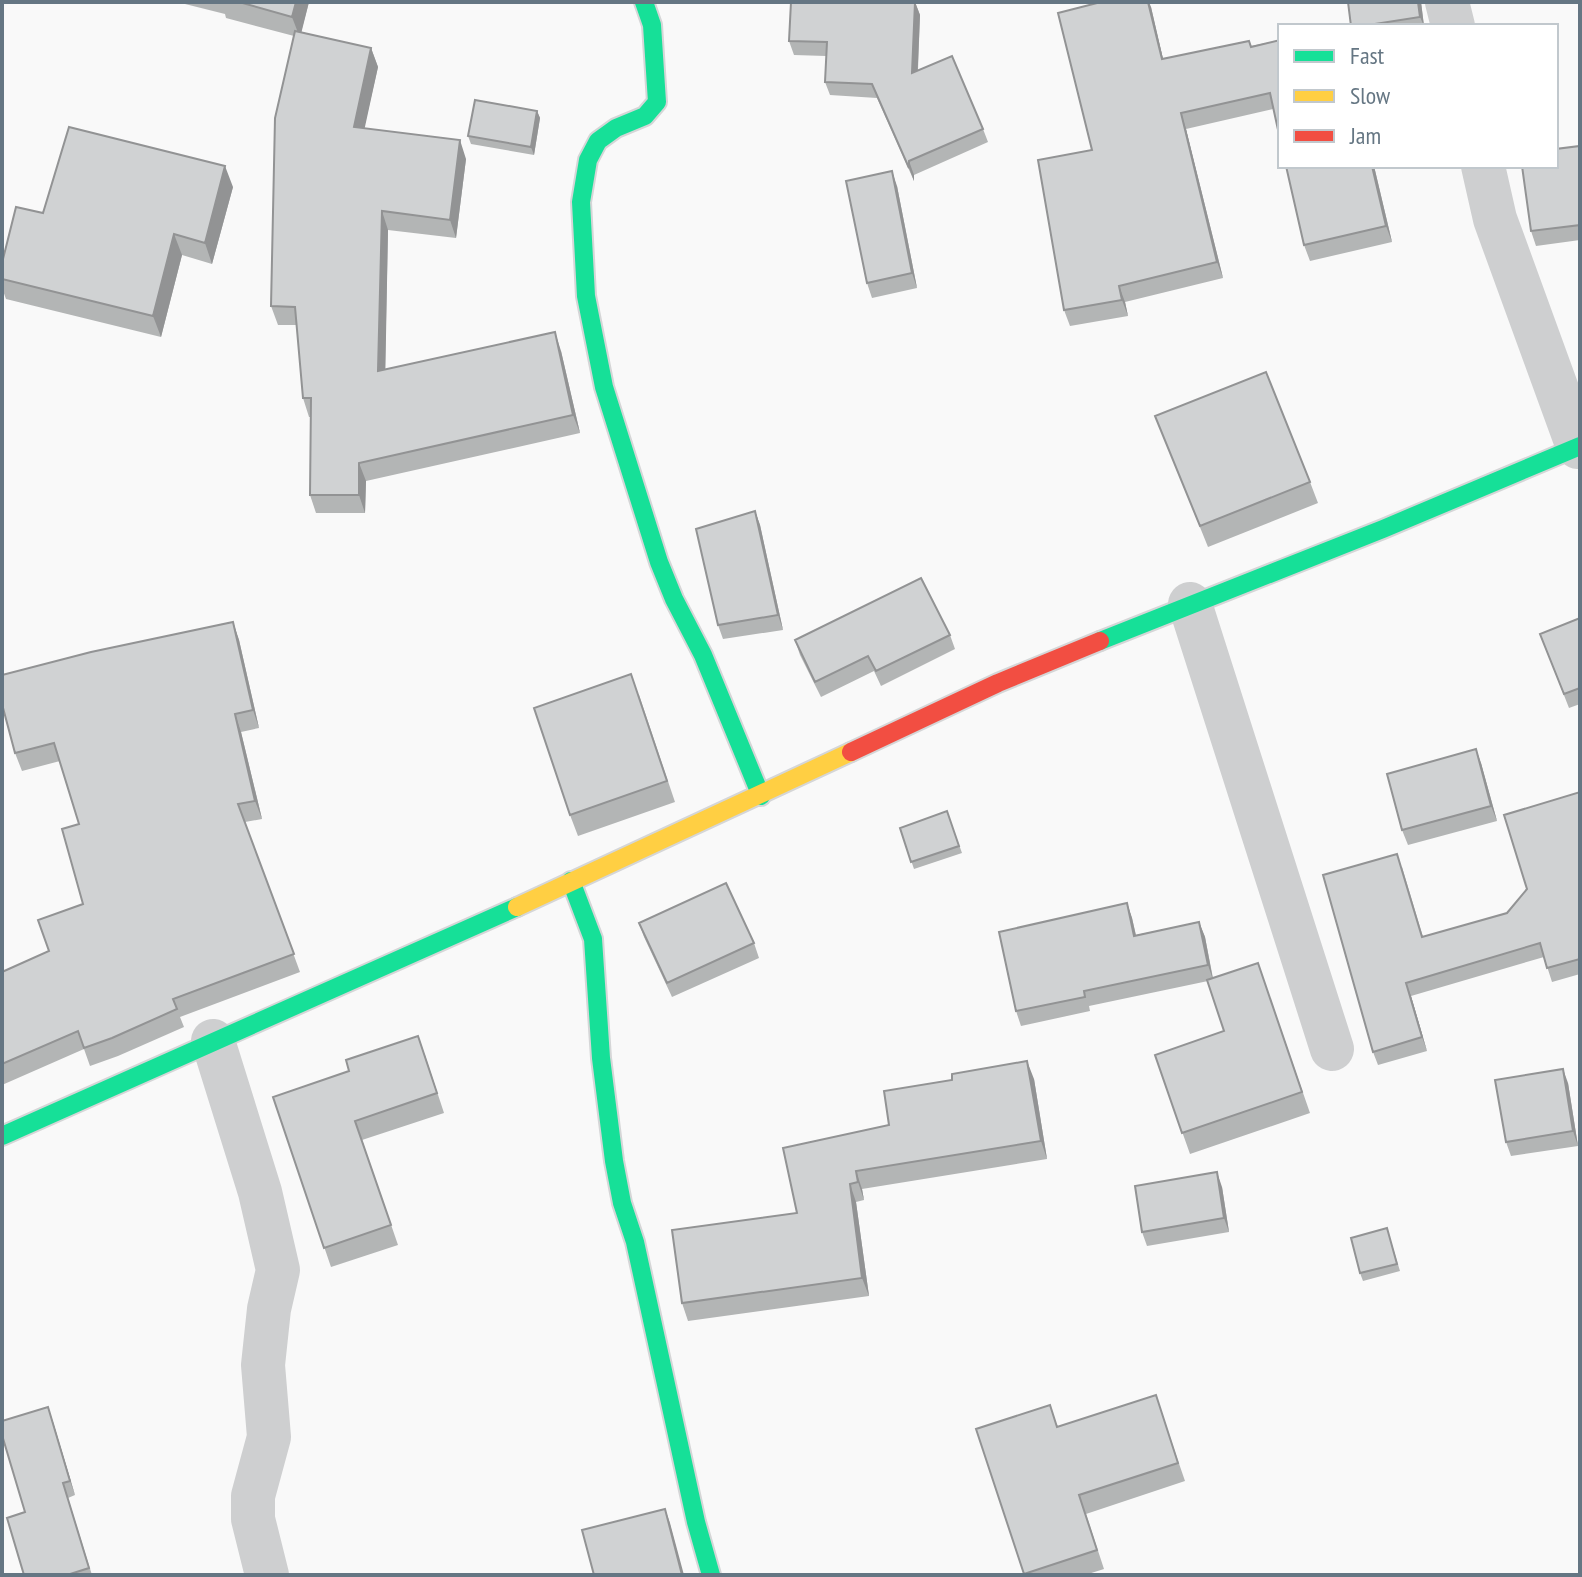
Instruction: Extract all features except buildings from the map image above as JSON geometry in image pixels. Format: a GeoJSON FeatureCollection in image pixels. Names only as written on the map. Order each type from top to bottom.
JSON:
{"type":"FeatureCollection","features":[{"type":"Feature","properties":{"kind":"street"},"geometry":{"type":"LineString","coordinates":[[644,2],[652,25],[657,102],[654,111],[646,117],[612,130],[592,150],[580,190],[581,269],[593,345],[611,414],[652,540],[672,594],[702,653],[761,796]]}},
{"type":"Feature","properties":{"kind":"street"},"geometry":{"type":"LineString","coordinates":[[1447,2],[1452,24]]}},
{"type":"Feature","properties":{"kind":"street"},"geometry":{"type":"LineString","coordinates":[[2,1136],[421,952],[998,683],[1383,529],[1579,446],[1495,219],[1483,168]]}},
{"type":"Feature","properties":{"kind":"street"},"geometry":{"type":"LineString","coordinates":[[1190,604],[1332,1049]]}},
{"type":"Feature","properties":{"kind":"street"},"geometry":{"type":"LineString","coordinates":[[571,881],[593,939],[601,1058],[622,1203],[635,1242],[693,1507],[711,1575]]}},
{"type":"Feature","properties":{"kind":"street"},"geometry":{"type":"LineString","coordinates":[[213,1041],[260,1192],[278,1270],[269,1309],[263,1365],[269,1437],[253,1496],[253,1519],[267,1575]]}},
{"type":"Feature","properties":{"kind":"traffic: fast"},"geometry":{"type":"LineString","coordinates":[[644,2],[652,25],[657,102],[645,116],[616,128],[598,141],[588,160],[581,202],[586,296],[604,387],[659,562],[703,655],[761,796]]}},
{"type":"Feature","properties":{"kind":"traffic: fast"},"geometry":{"type":"LineString","coordinates":[[1100,641],[1383,529],[1580,446]]}},
{"type":"Feature","properties":{"kind":"traffic: fast"},"geometry":{"type":"LineString","coordinates":[[571,881],[593,939],[601,1058],[622,1203],[635,1242],[696,1522],[711,1575]]}},
{"type":"Feature","properties":{"kind":"traffic: fast"},"geometry":{"type":"LineString","coordinates":[[2,1136],[517,907]]}},
{"type":"Feature","properties":{"kind":"traffic: slow"},"geometry":{"type":"LineString","coordinates":[[517,907],[851,752]]}},
{"type":"Feature","properties":{"kind":"traffic: jam"},"geometry":{"type":"LineString","coordinates":[[851,752],[998,683],[1100,641]]}}]}
